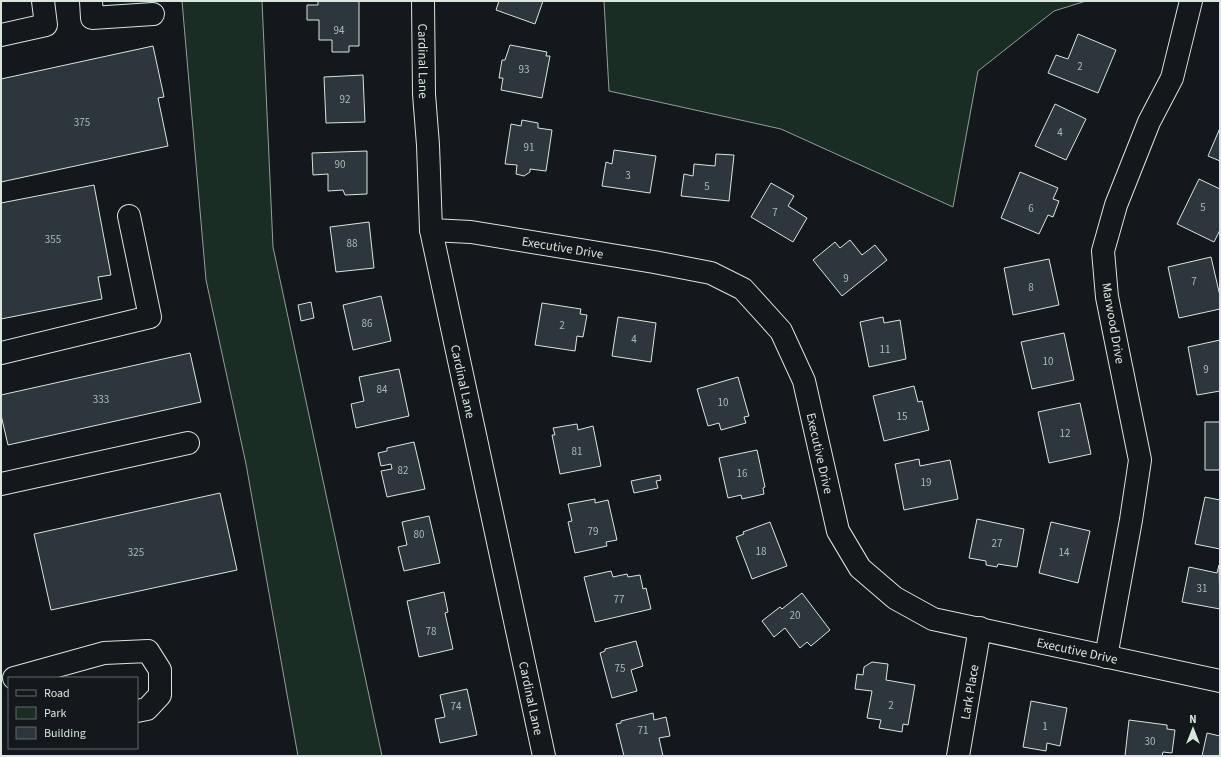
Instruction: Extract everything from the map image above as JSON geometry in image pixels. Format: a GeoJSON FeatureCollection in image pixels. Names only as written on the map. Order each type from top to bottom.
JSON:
{"type":"FeatureCollection","features":[{"type":"Feature","properties":{"kind":"street"},"geometry":{"type":"LineString","coordinates":[[1,35],[46,25],[43,1]]}},
{"type":"Feature","properties":{"kind":"street"},"geometry":{"type":"LineString","coordinates":[[91,1],[92,18],[154,14]]}},
{"type":"Feature","properties":{"kind":"street","name":"Cardinal Lane"},"geometry":{"type":"LineString","coordinates":[[423,1],[424,94],[428,144],[431,230],[544,756]]}},
{"type":"Feature","properties":{"kind":"street","name":"Marwood Drive"},"geometry":{"type":"LineString","coordinates":[[1106,657],[1131,520],[1140,460],[1107,297],[1103,251],[1116,205],[1149,122],[1172,78],[1191,1]]}},
{"type":"Feature","properties":{"kind":"street"},"geometry":{"type":"LineString","coordinates":[[1,353],[150,317],[129,216]]}},
{"type":"Feature","properties":{"kind":"street","name":"Executive Drive"},"geometry":{"type":"LineString","coordinates":[[431,230],[471,232],[654,262],[711,273],[743,289],[781,331],[804,381],[838,531],[860,568],[895,598],[934,619],[1220,681]]}},
{"type":"Feature","properties":{"kind":"street"},"geometry":{"type":"LineString","coordinates":[[1,484],[188,443]]}},
{"type":"Feature","properties":{"kind":"street","name":"Lark Place"},"geometry":{"type":"LineString","coordinates":[[958,756],[980,628]]}},
{"type":"Feature","properties":{"kind":"street"},"geometry":{"type":"LineString","coordinates":[[21,677],[64,671],[104,654],[148,651],[160,670],[160,695],[147,709],[138,711]]}},
{"type":"Feature","properties":{"kind":"green space"},"geometry":{"type":"Polygon","coordinates":[[[182,1],[262,1],[273,247],[382,756],[298,756],[246,464],[206,280],[182,1]]]}},
{"type":"Feature","properties":{"kind":"green space"},"geometry":{"type":"Polygon","coordinates":[[[604,1],[1086,1],[1054,11],[978,71],[953,207],[781,129],[609,91],[604,1]]]}},
{"type":"Feature","properties":{"kind":"building"},"geometry":{"type":"Polygon","coordinates":[[[318,1],[359,1],[359,46],[349,46],[349,52],[332,52],[332,40],[319,40],[319,20],[307,20],[307,5],[318,5],[318,1]]]}},
{"type":"Feature","properties":{"kind":"building"},"geometry":{"type":"Polygon","coordinates":[[[499,1],[543,1],[535,24],[496,10],[499,1]]]}},
{"type":"Feature","properties":{"kind":"building"},"geometry":{"type":"Polygon","coordinates":[[[1078,34],[1116,50],[1098,93],[1048,73],[1056,55],[1068,59],[1078,34]]]}},
{"type":"Feature","properties":{"kind":"building"},"geometry":{"type":"Polygon","coordinates":[[[510,45],[547,52],[546,56],[550,56],[542,98],[501,90],[503,78],[499,78],[502,60],[505,60],[510,45]]]}},
{"type":"Feature","properties":{"kind":"building"},"geometry":{"type":"Polygon","coordinates":[[[153,46],[164,97],[158,98],[168,146],[1,182],[1,79],[153,46]]]}},
{"type":"Feature","properties":{"kind":"building"},"geometry":{"type":"Polygon","coordinates":[[[363,75],[365,122],[326,123],[324,77],[363,75]]]}},
{"type":"Feature","properties":{"kind":"building"},"geometry":{"type":"Polygon","coordinates":[[[1055,104],[1086,119],[1066,160],[1035,146],[1055,104]]]}},
{"type":"Feature","properties":{"kind":"building"},"geometry":{"type":"Polygon","coordinates":[[[522,120],[538,123],[538,128],[552,130],[546,171],[530,169],[530,172],[524,176],[516,174],[517,165],[505,164],[511,124],[521,126],[522,120]]]}},
{"type":"Feature","properties":{"kind":"building"},"geometry":{"type":"Polygon","coordinates":[[[1220,128],[1220,161],[1208,156],[1220,128]]]}},
{"type":"Feature","properties":{"kind":"building"},"geometry":{"type":"Polygon","coordinates":[[[614,150],[656,156],[650,193],[602,186],[606,162],[612,164],[614,150]]]}},
{"type":"Feature","properties":{"kind":"building"},"geometry":{"type":"Polygon","coordinates":[[[367,151],[367,194],[345,195],[343,190],[328,191],[328,174],[313,175],[312,153],[367,151]]]}},
{"type":"Feature","properties":{"kind":"building"},"geometry":{"type":"Polygon","coordinates":[[[716,154],[734,155],[729,201],[681,196],[684,174],[693,176],[694,164],[715,166],[716,154]]]}},
{"type":"Feature","properties":{"kind":"building"},"geometry":{"type":"Polygon","coordinates":[[[1020,172],[1058,188],[1053,199],[1059,201],[1053,217],[1048,215],[1039,234],[1001,218],[1020,172]]]}},
{"type":"Feature","properties":{"kind":"building"},"geometry":{"type":"Polygon","coordinates":[[[1199,179],[1220,189],[1220,230],[1214,242],[1177,224],[1199,179]]]}},
{"type":"Feature","properties":{"kind":"building"},"geometry":{"type":"Polygon","coordinates":[[[771,183],[794,196],[788,206],[807,218],[793,242],[751,217],[771,183]]]}},
{"type":"Feature","properties":{"kind":"building"},"geometry":{"type":"Polygon","coordinates":[[[94,185],[111,275],[98,277],[102,299],[1,319],[1,203],[94,185]]]}},
{"type":"Feature","properties":{"kind":"building"},"geometry":{"type":"Polygon","coordinates":[[[369,222],[374,268],[336,272],[330,227],[369,222]]]}},
{"type":"Feature","properties":{"kind":"building"},"geometry":{"type":"Polygon","coordinates":[[[850,240],[862,255],[875,245],[887,260],[842,296],[813,260],[835,242],[840,248],[850,240]]]}},
{"type":"Feature","properties":{"kind":"building"},"geometry":{"type":"Polygon","coordinates":[[[1211,257],[1220,296],[1220,309],[1179,318],[1168,267],[1211,257]]]}},
{"type":"Feature","properties":{"kind":"building"},"geometry":{"type":"Polygon","coordinates":[[[1049,259],[1059,305],[1013,315],[1004,268],[1049,259]]]}},
{"type":"Feature","properties":{"kind":"building"},"geometry":{"type":"Polygon","coordinates":[[[381,296],[391,341],[353,350],[343,305],[381,296]]]}},
{"type":"Feature","properties":{"kind":"building"},"geometry":{"type":"Polygon","coordinates":[[[311,302],[314,318],[301,321],[298,305],[311,302]]]}},
{"type":"Feature","properties":{"kind":"building"},"geometry":{"type":"Polygon","coordinates":[[[542,303],[581,309],[580,314],[587,315],[583,337],[577,336],[575,351],[535,345],[542,303]]]}},
{"type":"Feature","properties":{"kind":"building"},"geometry":{"type":"Polygon","coordinates":[[[618,317],[656,323],[651,362],[612,356],[618,317]]]}},
{"type":"Feature","properties":{"kind":"building"},"geometry":{"type":"Polygon","coordinates":[[[883,317],[884,323],[900,320],[906,359],[869,367],[860,322],[883,317]]]}},
{"type":"Feature","properties":{"kind":"building"},"geometry":{"type":"Polygon","coordinates":[[[1064,333],[1074,380],[1032,389],[1021,342],[1064,333]]]}},
{"type":"Feature","properties":{"kind":"building"},"geometry":{"type":"Polygon","coordinates":[[[1220,340],[1220,391],[1197,395],[1188,347],[1220,340]]]}},
{"type":"Feature","properties":{"kind":"building"},"geometry":{"type":"Polygon","coordinates":[[[190,353],[201,402],[8,445],[1,415],[1,395],[190,353]]]}},
{"type":"Feature","properties":{"kind":"building"},"geometry":{"type":"Polygon","coordinates":[[[399,369],[409,416],[356,428],[351,404],[364,401],[359,377],[399,369]]]}},
{"type":"Feature","properties":{"kind":"building"},"geometry":{"type":"Polygon","coordinates":[[[738,377],[749,416],[744,417],[746,423],[721,430],[719,423],[708,426],[697,389],[738,377]]]}},
{"type":"Feature","properties":{"kind":"building"},"geometry":{"type":"Polygon","coordinates":[[[914,386],[918,402],[922,401],[929,430],[884,441],[873,396],[914,386]]]}},
{"type":"Feature","properties":{"kind":"building"},"geometry":{"type":"Polygon","coordinates":[[[1080,403],[1091,454],[1049,463],[1038,412],[1080,403]]]}},
{"type":"Feature","properties":{"kind":"building"},"geometry":{"type":"Polygon","coordinates":[[[1205,422],[1220,422],[1220,470],[1205,470],[1205,422]]]}},
{"type":"Feature","properties":{"kind":"building"},"geometry":{"type":"Polygon","coordinates":[[[577,424],[578,430],[593,426],[601,466],[560,474],[552,435],[555,435],[553,428],[577,424]]]}},
{"type":"Feature","properties":{"kind":"building"},"geometry":{"type":"Polygon","coordinates":[[[414,442],[425,489],[387,497],[381,471],[392,469],[391,464],[381,466],[378,453],[387,451],[387,448],[414,442]]]}},
{"type":"Feature","properties":{"kind":"building"},"geometry":{"type":"Polygon","coordinates":[[[757,450],[765,487],[763,488],[764,494],[742,499],[741,495],[728,498],[719,458],[757,450]]]}},
{"type":"Feature","properties":{"kind":"building"},"geometry":{"type":"Polygon","coordinates":[[[919,459],[920,466],[950,460],[958,499],[904,510],[895,464],[919,459]]]}},
{"type":"Feature","properties":{"kind":"building"},"geometry":{"type":"Polygon","coordinates":[[[660,475],[661,480],[656,481],[658,488],[634,493],[631,481],[660,475]]]}},
{"type":"Feature","properties":{"kind":"building"},"geometry":{"type":"Polygon","coordinates":[[[220,493],[237,570],[51,610],[34,534],[220,493]]]}},
{"type":"Feature","properties":{"kind":"building"},"geometry":{"type":"Polygon","coordinates":[[[1205,497],[1220,500],[1220,549],[1195,544],[1205,497]]]}},
{"type":"Feature","properties":{"kind":"building"},"geometry":{"type":"Polygon","coordinates":[[[595,499],[595,503],[608,500],[617,540],[606,542],[607,546],[575,553],[568,522],[572,521],[568,504],[595,499]]]}},
{"type":"Feature","properties":{"kind":"building"},"geometry":{"type":"Polygon","coordinates":[[[429,516],[440,563],[404,571],[398,547],[407,545],[402,522],[429,516]]]}},
{"type":"Feature","properties":{"kind":"building"},"geometry":{"type":"Polygon","coordinates":[[[977,519],[1024,529],[1017,567],[998,564],[997,567],[986,565],[986,561],[969,558],[977,519]]]}},
{"type":"Feature","properties":{"kind":"building"},"geometry":{"type":"Polygon","coordinates":[[[770,522],[787,566],[752,579],[736,537],[744,534],[743,532],[770,522]]]}},
{"type":"Feature","properties":{"kind":"building"},"geometry":{"type":"Polygon","coordinates":[[[1051,522],[1090,531],[1078,583],[1039,573],[1051,522]]]}},
{"type":"Feature","properties":{"kind":"building"},"geometry":{"type":"Polygon","coordinates":[[[1219,565],[1220,609],[1182,602],[1189,567],[1217,573],[1219,565]]]}},
{"type":"Feature","properties":{"kind":"building"},"geometry":{"type":"Polygon","coordinates":[[[611,571],[613,577],[627,574],[628,577],[640,575],[643,589],[646,588],[651,609],[595,622],[584,577],[611,571]]]}},
{"type":"Feature","properties":{"kind":"building"},"geometry":{"type":"Polygon","coordinates":[[[444,592],[448,612],[445,613],[453,649],[419,657],[407,601],[444,592]]]}},
{"type":"Feature","properties":{"kind":"building"},"geometry":{"type":"Polygon","coordinates":[[[802,593],[830,630],[811,646],[807,642],[800,648],[785,628],[774,637],[762,621],[780,607],[782,609],[802,593]]]}},
{"type":"Feature","properties":{"kind":"building"},"geometry":{"type":"Polygon","coordinates":[[[636,641],[643,666],[631,670],[637,691],[612,698],[600,653],[605,651],[605,649],[636,641]]]}},
{"type":"Feature","properties":{"kind":"building"},"geometry":{"type":"Polygon","coordinates":[[[872,662],[888,664],[886,680],[915,685],[908,725],[903,724],[902,732],[879,728],[881,720],[867,718],[872,691],[855,689],[857,674],[863,675],[864,667],[872,662]]]}},
{"type":"Feature","properties":{"kind":"building"},"geometry":{"type":"Polygon","coordinates":[[[467,689],[477,735],[440,743],[435,719],[445,717],[440,695],[467,689]]]}},
{"type":"Feature","properties":{"kind":"building"},"geometry":{"type":"Polygon","coordinates":[[[1031,701],[1067,708],[1060,746],[1047,743],[1046,751],[1023,747],[1031,701]]]}},
{"type":"Feature","properties":{"kind":"building"},"geometry":{"type":"Polygon","coordinates":[[[653,713],[654,720],[666,717],[670,736],[659,738],[663,756],[624,756],[616,724],[621,723],[621,721],[653,713]]]}},
{"type":"Feature","properties":{"kind":"building"},"geometry":{"type":"Polygon","coordinates":[[[1129,720],[1167,725],[1167,729],[1175,730],[1172,753],[1163,752],[1162,756],[1125,756],[1129,720]]]}},
{"type":"Feature","properties":{"kind":"building"},"geometry":{"type":"Polygon","coordinates":[[[1207,733],[1220,736],[1220,756],[1202,756],[1207,733]]]}}]}
